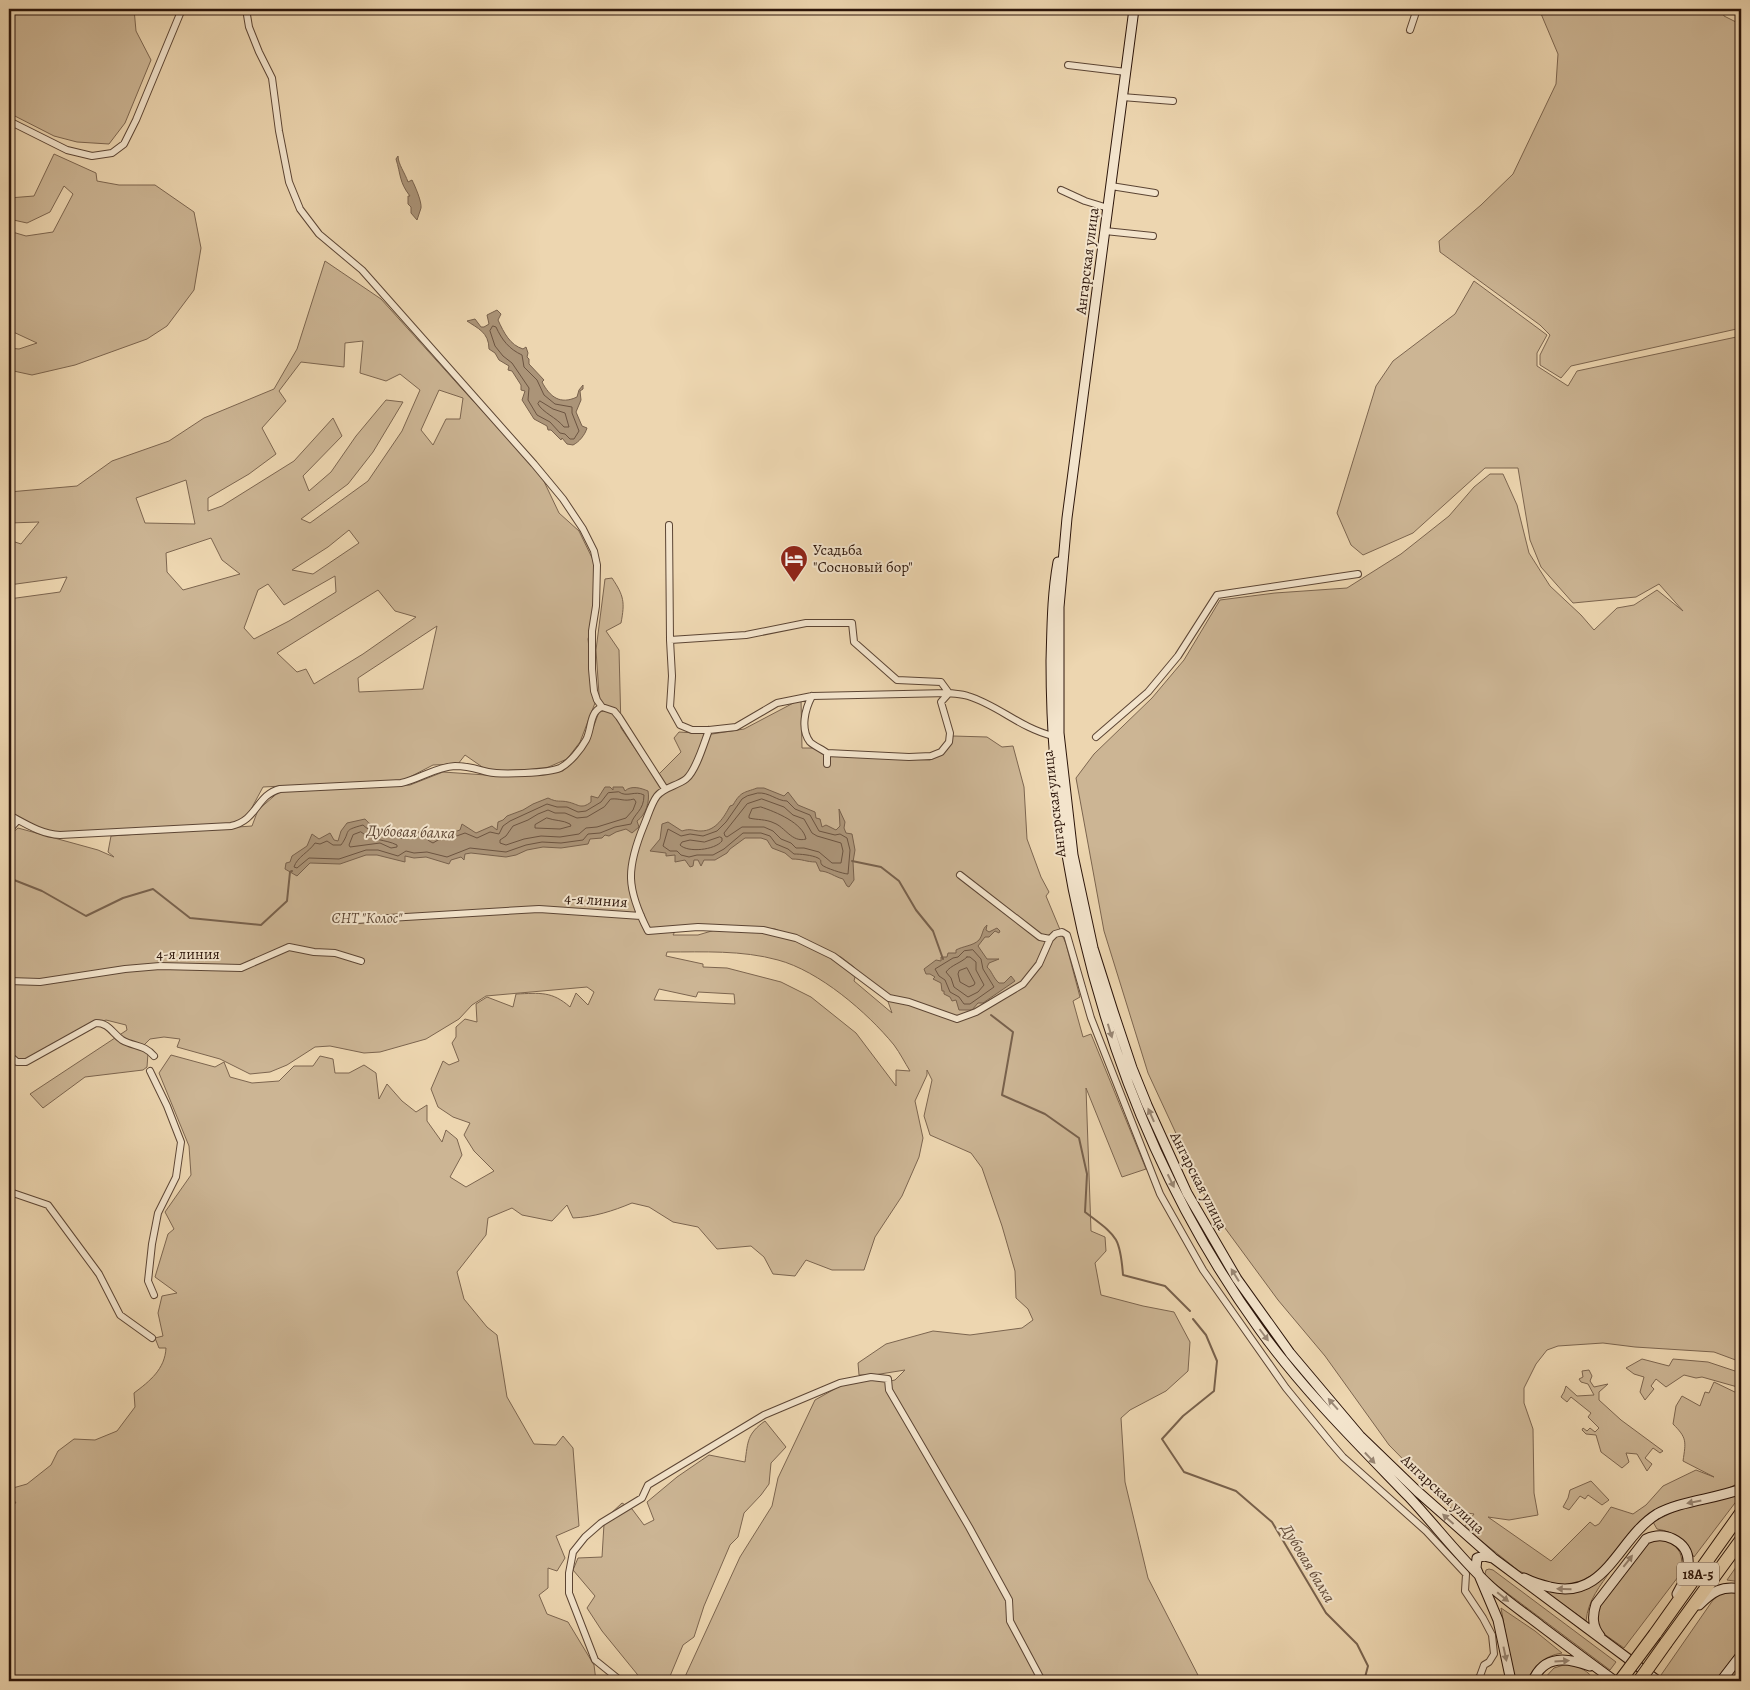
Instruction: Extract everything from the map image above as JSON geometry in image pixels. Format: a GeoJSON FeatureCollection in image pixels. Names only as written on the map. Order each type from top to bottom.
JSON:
{"type":"FeatureCollection","features":[{"type":"Feature","properties":{"kind":"highway","name":"18А-5"},"geometry":{"type":"LineString","coordinates":[[1620,1681],[1741,1513]]}},
{"type":"Feature","properties":{"kind":"highway","name":"18А-5"},"geometry":{"type":"LineString","coordinates":[[1639,1681],[1741,1540]]}},
{"type":"Feature","properties":{"kind":"main road","name":"Ангарская улица"},"geometry":{"type":"LineString","coordinates":[[1134,9],[1067,518],[1059,606],[1059,733],[1073,855],[1093,948],[1132,1068],[1147,1105],[1198,1213],[1237,1279],[1284,1346],[1360,1436],[1417,1491],[1493,1558],[1608,1646],[1658,1681]]}},
{"type":"Feature","properties":{"kind":"main road","name":"Ангарская улица"},"geometry":{"type":"LineString","coordinates":[[1067,518],[1058,564],[1053,605],[1051,662],[1052,736],[1059,807],[1085,948],[1128,1086],[1154,1147],[1182,1202],[1239,1299],[1284,1361],[1340,1426],[1410,1498],[1478,1574],[1505,1598],[1614,1681]]}},
{"type":"Feature","properties":{"kind":"main road"},"geometry":{"type":"LineString","coordinates":[[1510,1681],[1498,1620],[1475,1566],[1478,1558],[1484,1556],[1493,1558],[1527,1580],[1555,1588],[1577,1588],[1592,1582],[1599,1576],[1636,1533],[1658,1514],[1676,1506],[1711,1499],[1741,1489]]}},
{"type":"Feature","properties":{"kind":"main road"},"geometry":{"type":"LineString","coordinates":[[1608,1646],[1597,1632],[1593,1623],[1593,1611],[1596,1604],[1642,1543],[1652,1536],[1659,1535],[1666,1536],[1679,1543],[1685,1549],[1688,1566],[1681,1588],[1655,1634]]}},
{"type":"Feature","properties":{"kind":"main road"},"geometry":{"type":"LineString","coordinates":[[1666,1643],[1696,1608],[1717,1590],[1727,1587],[1741,1589]]}},
{"type":"Feature","properties":{"kind":"main road"},"geometry":{"type":"LineString","coordinates":[[1721,1681],[1741,1655]]}},
{"type":"Feature","properties":{"kind":"main road"},"geometry":{"type":"LineString","coordinates":[[1533,1681],[1541,1669],[1557,1660],[1574,1661],[1598,1669]]}},
{"type":"Feature","properties":{"kind":"street"},"geometry":{"type":"LineString","coordinates":[[9,121],[67,150],[92,156],[112,153],[124,144],[132,128],[182,9]]}},
{"type":"Feature","properties":{"kind":"street"},"geometry":{"type":"LineString","coordinates":[[246,9],[249,27],[272,78],[279,131],[289,182],[300,210],[319,234],[362,270],[529,457],[563,499],[583,528],[594,551],[597,565],[596,606],[592,631],[594,691],[602,707],[614,711],[619,717],[664,789]]}},
{"type":"Feature","properties":{"kind":"street"},"geometry":{"type":"LineString","coordinates":[[1410,30],[1417,9]]}},
{"type":"Feature","properties":{"kind":"street"},"geometry":{"type":"LineString","coordinates":[[1068,65],[1126,72]]}},
{"type":"Feature","properties":{"kind":"street"},"geometry":{"type":"LineString","coordinates":[[1122,97],[1173,101]]}},
{"type":"Feature","properties":{"kind":"street"},"geometry":{"type":"LineString","coordinates":[[1111,186],[1155,192]]}},
{"type":"Feature","properties":{"kind":"street"},"geometry":{"type":"LineString","coordinates":[[1061,190],[1108,208]]}},
{"type":"Feature","properties":{"kind":"street"},"geometry":{"type":"LineString","coordinates":[[1105,231],[1153,236]]}},
{"type":"Feature","properties":{"kind":"street"},"geometry":{"type":"LineString","coordinates":[[669,524],[672,676],[670,707],[680,724],[692,730],[736,727],[778,703],[812,696],[949,693],[969,696],[1028,728],[1052,736]]}},
{"type":"Feature","properties":{"kind":"street"},"geometry":{"type":"LineString","coordinates":[[1096,737],[1154,685],[1178,656],[1217,595],[1358,574]]}},
{"type":"Feature","properties":{"kind":"street"},"geometry":{"type":"LineString","coordinates":[[670,640],[746,635],[806,623],[852,623],[854,642],[897,680],[941,682],[949,693]]}},
{"type":"Feature","properties":{"kind":"street"},"geometry":{"type":"LineString","coordinates":[[812,696],[806,708],[805,725],[807,736],[812,744],[827,752],[909,757],[931,756],[941,752],[950,742],[950,733],[941,702],[949,693]]}},
{"type":"Feature","properties":{"kind":"street"},"geometry":{"type":"LineString","coordinates":[[9,815],[49,834],[60,835],[231,826],[241,824],[247,820],[264,797],[271,791],[280,789],[401,783],[413,780],[440,768],[454,766],[467,766],[501,774],[556,770],[567,763],[586,740],[593,714],[602,707]]}},
{"type":"Feature","properties":{"kind":"street"},"geometry":{"type":"LineString","coordinates":[[709,730],[688,778],[675,786],[664,789],[656,797],[631,860],[631,885],[637,909],[648,931],[707,928],[763,930],[796,938],[833,956],[889,998],[909,1002],[957,1019],[976,1012],[1022,984],[1039,964],[1050,939],[1055,934],[1062,932],[1067,935],[1091,1018],[1160,1194],[1203,1270],[1286,1388],[1343,1457],[1426,1531],[1466,1574],[1465,1591],[1492,1635],[1494,1654],[1489,1662],[1484,1665],[1476,1681]]}},
{"type":"Feature","properties":{"kind":"street"},"geometry":{"type":"LineString","coordinates":[[827,752],[827,764]]}},
{"type":"Feature","properties":{"kind":"street"},"geometry":{"type":"LineString","coordinates":[[9,830],[18,820]]}},
{"type":"Feature","properties":{"kind":"street"},"geometry":{"type":"LineString","coordinates":[[960,875],[1040,937],[1050,939]]}},
{"type":"Feature","properties":{"kind":"street","name":"4-я линия"},"geometry":{"type":"LineString","coordinates":[[340,921],[539,909],[641,916]]}},
{"type":"Feature","properties":{"kind":"street","name":"4-я линия"},"geometry":{"type":"LineString","coordinates":[[9,981],[40,982],[125,969],[160,966],[241,968],[289,947],[314,952],[335,953],[361,961]]}},
{"type":"Feature","properties":{"kind":"street"},"geometry":{"type":"LineString","coordinates":[[9,1055],[17,1062],[26,1062],[96,1023],[106,1024],[122,1040],[148,1049],[154,1056]]}},
{"type":"Feature","properties":{"kind":"street"},"geometry":{"type":"LineString","coordinates":[[150,1072],[167,1106],[181,1142],[176,1178],[158,1213],[152,1244],[148,1281],[154,1295]]}},
{"type":"Feature","properties":{"kind":"street"},"geometry":{"type":"LineString","coordinates":[[9,1190],[10,1192],[48,1205],[99,1274],[120,1315],[152,1338]]}},
{"type":"Feature","properties":{"kind":"street"},"geometry":{"type":"LineString","coordinates":[[621,1681],[595,1660],[569,1593],[569,1573],[573,1552],[585,1537],[601,1523],[642,1498],[648,1485],[764,1415],[840,1382],[871,1377],[888,1379],[889,1390],[1009,1600],[1010,1621],[1042,1681]]}},
{"type":"Feature","properties":{"kind":"green space"},"geometry":{"type":"Polygon","coordinates":[[[9,9],[134,9],[136,31],[151,60],[125,123],[109,144],[77,142],[54,136],[9,113],[9,9]]]}},
{"type":"Feature","properties":{"kind":"green space"},"geometry":{"type":"Polygon","coordinates":[[[1539,9],[1722,9],[1724,16],[1736,22],[1741,37],[1741,328],[1571,366],[1561,378],[1540,365],[1540,355],[1550,335],[1540,325],[1440,252],[1439,241],[1481,205],[1513,174],[1556,84],[1558,54],[1539,9]]]}},
{"type":"Feature","properties":{"kind":"green space"},"geometry":{"type":"Polygon","coordinates":[[[54,154],[96,173],[97,181],[119,185],[155,185],[194,212],[201,248],[194,290],[167,326],[147,339],[75,365],[32,375],[9,370],[9,348],[19,349],[37,343],[9,330],[9,231],[26,236],[53,232],[73,194],[64,186],[50,212],[27,223],[9,219],[9,198],[34,196],[54,154]]]}},
{"type":"Feature","properties":{"kind":"green space"},"geometry":{"type":"Polygon","coordinates":[[[325,261],[381,299],[540,473],[559,513],[579,531],[596,566],[593,622],[588,639],[595,703],[580,742],[567,759],[544,769],[488,771],[465,755],[458,764],[433,765],[404,780],[263,787],[249,813],[237,825],[50,834],[9,811],[9,599],[60,592],[67,577],[9,585],[9,540],[21,544],[39,522],[9,523],[9,492],[77,486],[112,461],[169,441],[204,418],[274,389],[297,349],[325,261]],[[363,341],[345,343],[344,367],[301,362],[279,391],[286,401],[262,428],[276,454],[249,474],[208,498],[208,511],[222,506],[294,461],[333,418],[342,436],[303,476],[309,491],[331,472],[356,436],[386,400],[403,402],[373,452],[348,484],[301,519],[310,523],[368,481],[402,431],[420,390],[400,374],[386,381],[360,373],[363,341]],[[439,390],[421,430],[433,445],[446,419],[460,419],[463,398],[439,390]],[[186,480],[136,498],[145,523],[195,524],[186,480]],[[349,530],[328,547],[292,570],[313,574],[359,543],[349,530]],[[211,538],[166,553],[167,572],[183,590],[240,574],[222,560],[211,538]],[[335,576],[284,605],[268,584],[258,590],[244,628],[254,639],[289,621],[336,592],[335,576]],[[378,590],[277,653],[297,672],[306,669],[314,684],[363,654],[416,617],[395,611],[378,590]],[[437,626],[358,678],[359,692],[423,689],[437,626]]]}},
{"type":"Feature","properties":{"kind":"green space"},"geometry":{"type":"Polygon","coordinates":[[[1474,281],[1547,335],[1537,353],[1537,366],[1568,386],[1577,371],[1741,336],[1741,1362],[1714,1352],[1603,1343],[1558,1346],[1547,1350],[1536,1364],[1524,1388],[1524,1403],[1533,1429],[1534,1493],[1538,1515],[1509,1520],[1488,1517],[1551,1561],[1590,1522],[1595,1526],[1599,1524],[1611,1507],[1633,1514],[1646,1505],[1663,1486],[1696,1470],[1714,1477],[1683,1461],[1684,1440],[1673,1424],[1676,1406],[1682,1396],[1700,1406],[1705,1392],[1709,1393],[1714,1382],[1741,1395],[1741,1482],[1718,1493],[1676,1501],[1652,1512],[1635,1527],[1598,1572],[1572,1586],[1545,1582],[1519,1571],[1464,1527],[1474,1514],[1454,1511],[1389,1445],[1325,1356],[1278,1300],[1211,1209],[1148,1073],[1104,931],[1076,778],[1094,754],[1152,698],[1184,660],[1220,600],[1275,593],[1347,588],[1401,554],[1449,516],[1474,487],[1490,474],[1503,474],[1517,505],[1529,553],[1550,586],[1594,630],[1617,608],[1634,605],[1657,590],[1683,611],[1659,584],[1636,597],[1573,603],[1541,567],[1530,540],[1518,468],[1485,468],[1413,533],[1363,555],[1351,545],[1337,513],[1376,386],[1393,361],[1455,314],[1474,281]]]}},
{"type":"Feature","properties":{"kind":"green space","name":"СНТ \"Колос\""},"geometry":{"type":"Polygon","coordinates":[[[612,578],[619,590],[623,604],[621,623],[606,631],[619,650],[621,728],[655,778],[681,752],[674,738],[679,732],[712,734],[744,729],[801,699],[802,748],[815,748],[829,756],[930,760],[947,750],[953,736],[987,737],[1002,747],[1013,746],[1024,787],[1027,839],[1041,877],[1049,892],[1046,896],[1066,944],[1080,997],[1073,1001],[1083,1037],[1091,1034],[1146,1169],[1122,1177],[1086,1088],[1091,1231],[1105,1237],[1106,1251],[1095,1263],[1101,1295],[1174,1312],[1190,1342],[1188,1371],[1166,1391],[1130,1410],[1121,1418],[1125,1482],[1148,1578],[1201,1681],[683,1681],[740,1557],[772,1506],[778,1478],[815,1400],[840,1386],[872,1379],[886,1382],[895,1380],[905,1370],[874,1375],[859,1375],[858,1363],[886,1344],[933,1331],[970,1335],[1022,1328],[1033,1320],[1028,1309],[1016,1298],[1015,1271],[982,1168],[971,1153],[930,1135],[924,1116],[932,1080],[927,1070],[927,1075],[915,1101],[923,1138],[919,1157],[902,1196],[875,1237],[864,1270],[832,1270],[806,1260],[795,1276],[773,1274],[764,1257],[751,1246],[717,1249],[698,1227],[673,1222],[649,1207],[632,1203],[603,1213],[573,1218],[567,1205],[552,1221],[522,1215],[512,1208],[488,1218],[486,1235],[457,1272],[464,1299],[487,1327],[497,1335],[507,1397],[534,1444],[556,1445],[563,1436],[573,1448],[579,1526],[556,1536],[565,1558],[557,1571],[548,1568],[548,1588],[539,1595],[547,1614],[568,1622],[594,1665],[596,1681],[18,1681],[9,1677],[9,1504],[16,1503],[11,1496],[13,1488],[27,1484],[51,1465],[58,1451],[74,1439],[95,1440],[117,1431],[135,1407],[134,1393],[156,1374],[165,1355],[166,1348],[159,1348],[155,1338],[163,1336],[158,1313],[162,1296],[177,1293],[155,1277],[168,1234],[174,1229],[165,1212],[191,1175],[189,1146],[159,1073],[171,1055],[215,1067],[224,1062],[230,1077],[252,1083],[279,1081],[294,1066],[313,1066],[320,1056],[333,1059],[335,1073],[349,1073],[364,1065],[376,1073],[379,1099],[387,1084],[402,1101],[416,1112],[427,1105],[427,1121],[442,1142],[446,1130],[457,1139],[462,1155],[450,1177],[466,1187],[494,1171],[474,1151],[464,1135],[470,1123],[453,1117],[438,1107],[431,1089],[443,1061],[449,1065],[459,1061],[452,1043],[456,1037],[456,1027],[465,1019],[477,1022],[476,1004],[487,997],[513,1007],[516,994],[545,994],[557,998],[570,1007],[576,993],[588,1005],[594,992],[587,987],[486,996],[472,1005],[459,1019],[426,1039],[380,1052],[364,1053],[330,1046],[315,1047],[287,1065],[270,1072],[250,1074],[220,1059],[177,1047],[180,1039],[164,1037],[150,1039],[141,1048],[148,1053],[147,1067],[143,1070],[85,1077],[43,1108],[30,1094],[127,1030],[126,1025],[106,1020],[82,1030],[26,1060],[17,1059],[9,1052],[9,836],[18,828],[98,850],[114,857],[108,852],[111,836],[252,826],[258,810],[281,790],[410,785],[443,772],[500,776],[563,771],[588,742],[600,709],[596,650],[605,579],[612,578]],[[678,926],[673,935],[698,935],[715,930],[678,926]],[[760,928],[796,941],[834,959],[855,977],[854,981],[892,1013],[885,993],[866,980],[841,957],[775,929],[760,928]],[[667,952],[666,956],[703,964],[703,967],[727,968],[781,982],[811,997],[856,1033],[896,1086],[896,1070],[910,1071],[894,1045],[870,1019],[826,983],[794,965],[764,957],[737,953],[667,952]],[[659,989],[654,1000],[735,1004],[734,994],[698,992],[696,997],[659,989]]]}},
{"type":"Feature","properties":{"kind":"green space"},"geometry":{"type":"Polygon","coordinates":[[[1642,1359],[1669,1366],[1673,1359],[1708,1362],[1741,1373],[1741,1388],[1702,1377],[1696,1378],[1684,1375],[1666,1387],[1656,1379],[1651,1386],[1654,1389],[1645,1400],[1640,1392],[1644,1377],[1634,1374],[1626,1368],[1642,1359]]]}},
{"type":"Feature","properties":{"kind":"green space"},"geometry":{"type":"Polygon","coordinates":[[[1589,1370],[1592,1376],[1590,1381],[1594,1387],[1608,1384],[1599,1392],[1599,1400],[1621,1420],[1663,1451],[1660,1453],[1653,1448],[1645,1458],[1652,1464],[1647,1471],[1637,1454],[1626,1453],[1629,1462],[1622,1468],[1601,1452],[1596,1435],[1586,1434],[1582,1430],[1583,1428],[1587,1431],[1590,1428],[1595,1432],[1599,1428],[1588,1417],[1591,1413],[1571,1397],[1567,1402],[1561,1397],[1566,1386],[1577,1396],[1594,1395],[1588,1384],[1581,1382],[1579,1379],[1583,1377],[1582,1371],[1589,1370]]]}},
{"type":"Feature","properties":{"kind":"green space"},"geometry":{"type":"Polygon","coordinates":[[[765,1421],[786,1447],[771,1463],[769,1484],[744,1513],[738,1537],[730,1545],[704,1606],[694,1637],[683,1645],[668,1681],[641,1681],[602,1631],[587,1608],[595,1596],[573,1570],[578,1558],[602,1557],[604,1524],[607,1517],[622,1503],[632,1509],[644,1525],[654,1520],[647,1502],[677,1477],[709,1455],[745,1462],[749,1438],[765,1421]]]}},
{"type":"Feature","properties":{"kind":"green space"},"geometry":{"type":"Polygon","coordinates":[[[1591,1481],[1609,1500],[1602,1505],[1588,1495],[1585,1499],[1580,1496],[1569,1510],[1563,1507],[1570,1490],[1591,1481]]]}},
{"type":"Feature","properties":{"kind":"green space"},"geometry":{"type":"Polygon","coordinates":[[[1741,1495],[1694,1557],[1687,1546],[1678,1538],[1669,1532],[1657,1529],[1653,1522],[1681,1508],[1741,1495]]]}},
{"type":"Feature","properties":{"kind":"green space"},"geometry":{"type":"Polygon","coordinates":[[[1652,1540],[1667,1541],[1677,1548],[1681,1558],[1681,1573],[1624,1648],[1600,1631],[1598,1626],[1598,1608],[1643,1546],[1652,1540]]]}},
{"type":"Feature","properties":{"kind":"green space"},"geometry":{"type":"Polygon","coordinates":[[[1741,1560],[1741,1582],[1727,1580],[1741,1560]]]}},
{"type":"Feature","properties":{"kind":"green space"},"geometry":{"type":"Polygon","coordinates":[[[1612,1569],[1599,1587],[1589,1606],[1586,1621],[1542,1589],[1563,1593],[1580,1591],[1596,1584],[1612,1569]]]}},
{"type":"Feature","properties":{"kind":"green space"},"geometry":{"type":"Polygon","coordinates":[[[1486,1570],[1493,1570],[1616,1662],[1610,1670],[1487,1578],[1485,1574],[1486,1570]]]}},
{"type":"Feature","properties":{"kind":"green space"},"geometry":{"type":"Polygon","coordinates":[[[1729,1591],[1741,1594],[1741,1647],[1715,1681],[1670,1681],[1661,1675],[1713,1600],[1720,1594],[1729,1591]]]}},
{"type":"Feature","properties":{"kind":"green space"},"geometry":{"type":"Polygon","coordinates":[[[1501,1608],[1535,1631],[1562,1653],[1555,1654],[1540,1662],[1526,1681],[1514,1681],[1501,1608]]]}},
{"type":"Feature","properties":{"kind":"green space"},"geometry":{"type":"Polygon","coordinates":[[[1741,1660],[1741,1681],[1726,1681],[1741,1660]]]}},
{"type":"Feature","properties":{"kind":"green space"},"geometry":{"type":"Polygon","coordinates":[[[1567,1664],[1590,1674],[1594,1681],[1542,1681],[1554,1668],[1567,1664]]]}},
{"type":"Feature","properties":{"kind":"water"},"geometry":{"type":"Polygon","coordinates":[[[398,156],[408,182],[412,180],[419,198],[421,208],[417,220],[411,213],[411,207],[408,204],[408,196],[410,196],[401,178],[396,159],[398,156]]]}},
{"type":"Feature","properties":{"kind":"water"},"geometry":{"type":"Polygon","coordinates":[[[497,310],[501,314],[498,320],[505,334],[514,345],[523,349],[526,347],[529,364],[544,380],[542,382],[548,392],[561,400],[571,399],[577,397],[579,390],[583,385],[583,389],[580,391],[581,400],[576,412],[582,426],[587,428],[582,438],[573,445],[567,444],[562,438],[561,440],[551,430],[548,430],[547,426],[534,419],[522,400],[525,391],[521,390],[521,385],[512,371],[508,370],[509,366],[499,360],[495,353],[489,349],[487,338],[482,331],[467,321],[475,319],[481,327],[484,327],[489,324],[487,315],[497,310]]]}},
{"type":"Feature","properties":{"kind":"water"},"geometry":{"type":"Polygon","coordinates":[[[605,787],[610,787],[613,790],[613,787],[623,787],[625,791],[630,788],[636,788],[648,791],[647,808],[637,821],[639,827],[632,833],[626,829],[609,836],[605,835],[602,838],[590,839],[588,844],[561,848],[543,847],[506,857],[465,854],[464,860],[461,857],[451,860],[449,864],[426,857],[414,858],[405,856],[405,862],[377,855],[366,855],[340,864],[310,863],[297,876],[285,869],[286,863],[290,862],[292,856],[307,846],[312,834],[319,839],[330,833],[334,840],[338,841],[341,831],[347,823],[365,819],[376,827],[398,830],[398,833],[404,834],[420,832],[430,834],[433,839],[442,833],[460,830],[462,824],[476,833],[492,826],[497,830],[498,822],[507,816],[548,798],[585,806],[591,802],[591,796],[598,798],[605,787]]]}},
{"type":"Feature","properties":{"kind":"water"},"geometry":{"type":"Polygon","coordinates":[[[757,788],[764,788],[784,796],[788,792],[798,805],[815,812],[816,818],[820,819],[822,827],[826,825],[836,830],[840,826],[839,809],[845,822],[844,828],[846,833],[852,834],[855,850],[853,862],[854,880],[849,887],[843,879],[820,871],[816,862],[792,859],[785,853],[772,848],[767,840],[761,838],[745,838],[715,860],[704,860],[701,866],[698,860],[694,860],[693,866],[690,867],[685,860],[675,862],[675,855],[666,856],[666,853],[650,851],[660,839],[662,824],[668,822],[682,831],[711,829],[719,823],[730,806],[741,795],[757,788]]]}},
{"type":"Feature","properties":{"kind":"water"},"geometry":{"type":"Polygon","coordinates":[[[987,925],[986,930],[989,932],[997,928],[1000,931],[999,933],[995,931],[989,937],[985,937],[978,946],[987,959],[999,959],[989,963],[987,967],[999,983],[1004,983],[1011,976],[1015,981],[983,1003],[978,1003],[972,1010],[959,1010],[956,1000],[952,1001],[950,997],[944,994],[941,983],[933,979],[935,977],[930,974],[926,974],[924,969],[936,960],[941,961],[941,957],[947,957],[948,953],[956,953],[956,950],[977,942],[987,925]]]}},
{"type":"Feature","properties":{"kind":"waterway","name":"Дубовая балка"},"geometry":{"type":"LineString","coordinates":[[852,861],[881,867],[899,881],[916,910],[933,931],[943,959]]}},
{"type":"Feature","properties":{"kind":"waterway","name":"Дубовая балка"},"geometry":{"type":"LineString","coordinates":[[9,878],[42,891],[86,916],[123,898],[153,889],[190,918],[261,925],[287,901],[290,872],[292,871]]}},
{"type":"Feature","properties":{"kind":"waterway","name":"Дубовая балка"},"geometry":{"type":"LineString","coordinates":[[991,1015],[1013,1032],[1002,1095],[1045,1114],[1079,1138],[1087,1174],[1085,1212],[1104,1226],[1118,1244],[1123,1275],[1165,1286],[1190,1311]]}},
{"type":"Feature","properties":{"kind":"waterway","name":"Дубовая балка"},"geometry":{"type":"LineString","coordinates":[[1193,1319],[1206,1335],[1217,1361],[1214,1391],[1183,1416],[1162,1439],[1184,1472],[1236,1491],[1272,1522],[1326,1613],[1357,1644],[1368,1666],[1364,1681]]}},
{"type":"Feature","properties":{"kind":"place","name":"Усадьба \"Сосновый бор\""},"geometry":{"type":"Point","coordinates":[794,583]}}]}
